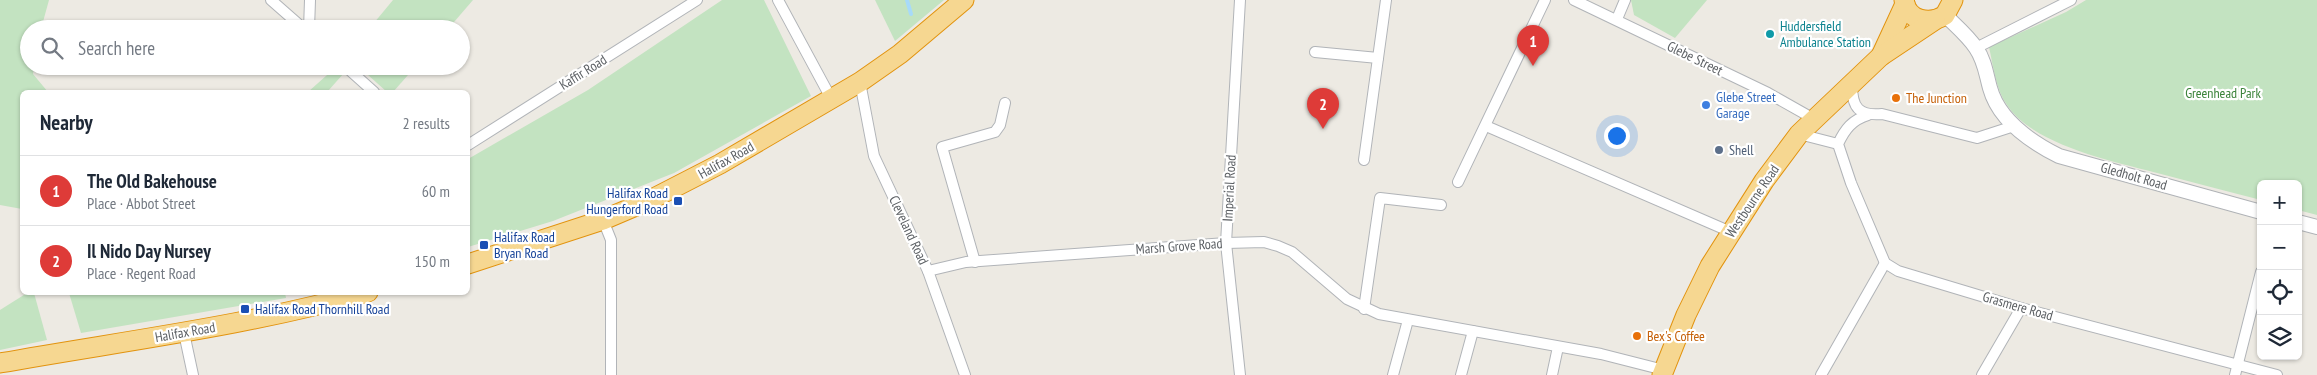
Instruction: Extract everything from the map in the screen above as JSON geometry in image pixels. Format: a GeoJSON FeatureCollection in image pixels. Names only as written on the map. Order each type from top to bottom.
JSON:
{"type":"FeatureCollection","features":[{"type":"Feature","properties":{"kind":"highway","name":"Halifax Road"},"geometry":{"type":"LineString","coordinates":[[470,263],[603,220],[650,200],[720,164],[860,82],[900,54],[961,2]]}},
{"type":"Feature","properties":{"kind":"highway"},"geometry":{"type":"LineString","coordinates":[[1904,2],[1914,16],[1928,21],[1944,11]]}},
{"type":"Feature","properties":{"kind":"highway","name":"Westbourne Road"},"geometry":{"type":"LineString","coordinates":[[1882,56],[1904,2]]}},
{"type":"Feature","properties":{"kind":"highway","name":"Westbourne Road"},"geometry":{"type":"LineString","coordinates":[[1663,372],[1686,316],[1710,266],[1764,181],[1799,134],[1882,56],[1944,11]]}},
{"type":"Feature","properties":{"kind":"highway","name":"Halifax Road"},"geometry":{"type":"LineString","coordinates":[[0,363],[98,345],[184,333],[326,304],[358,295]]}},
{"type":"Feature","properties":{"kind":"street"},"geometry":{"type":"LineString","coordinates":[[271,0],[294,20]]}},
{"type":"Feature","properties":{"kind":"street"},"geometry":{"type":"LineString","coordinates":[[309,20],[310,0]]}},
{"type":"Feature","properties":{"kind":"street","name":"Kaffir Road"},"geometry":{"type":"LineString","coordinates":[[470,144],[698,0]]}},
{"type":"Feature","properties":{"kind":"street"},"geometry":{"type":"LineString","coordinates":[[778,0],[832,100]]}},
{"type":"Feature","properties":{"kind":"street","name":"Imperial Road"},"geometry":{"type":"LineString","coordinates":[[1240,0],[1226,243],[1240,375]]}},
{"type":"Feature","properties":{"kind":"street"},"geometry":{"type":"LineString","coordinates":[[1364,160],[1386,0]]}},
{"type":"Feature","properties":{"kind":"street"},"geometry":{"type":"LineString","coordinates":[[1458,182],[1545,0]]}},
{"type":"Feature","properties":{"kind":"street","name":"Glebe Street"},"geometry":{"type":"LineString","coordinates":[[1574,0],[1617,19],[1814,119]]}},
{"type":"Feature","properties":{"kind":"street"},"geometry":{"type":"LineString","coordinates":[[1617,19],[1625,0]]}},
{"type":"Feature","properties":{"kind":"street"},"geometry":{"type":"LineString","coordinates":[[1976,48],[2071,0]]}},
{"type":"Feature","properties":{"kind":"street","name":"Gledholt Road"},"geometry":{"type":"LineString","coordinates":[[1944,11],[1976,48],[1986,68],[1990,89],[1997,104],[2014,126],[2033,143],[2059,156],[2257,211]]}},
{"type":"Feature","properties":{"kind":"street"},"geometry":{"type":"LineString","coordinates":[[1315,52],[1378,58]]}},
{"type":"Feature","properties":{"kind":"street"},"geometry":{"type":"LineString","coordinates":[[355,75],[372,90]]}},
{"type":"Feature","properties":{"kind":"street","name":"Cleveland Road"},"geometry":{"type":"LineString","coordinates":[[860,82],[874,156],[928,271],[965,375]]}},
{"type":"Feature","properties":{"kind":"street"},"geometry":{"type":"LineString","coordinates":[[1852,85],[1852,98],[1857,109],[1868,115]]}},
{"type":"Feature","properties":{"kind":"street"},"geometry":{"type":"LineString","coordinates":[[975,262],[942,147],[995,132],[1000,125],[1005,103]]}},
{"type":"Feature","properties":{"kind":"street"},"geometry":{"type":"LineString","coordinates":[[1821,375],[1885,263],[1851,183],[1838,144],[1845,130],[1856,119],[1868,115],[1882,114],[1977,138],[2014,126]]}},
{"type":"Feature","properties":{"kind":"street"},"geometry":{"type":"LineString","coordinates":[[1486,126],[1731,232]]}},
{"type":"Feature","properties":{"kind":"street"},"geometry":{"type":"LineString","coordinates":[[1799,134],[1838,144]]}},
{"type":"Feature","properties":{"kind":"street"},"geometry":{"type":"LineString","coordinates":[[1364,309],[1380,198],[1441,204]]}},
{"type":"Feature","properties":{"kind":"street"},"geometry":{"type":"LineString","coordinates":[[603,220],[611,240],[611,375]]}},
{"type":"Feature","properties":{"kind":"street"},"geometry":{"type":"LineString","coordinates":[[2302,223],[2317,227]]}},
{"type":"Feature","properties":{"kind":"street","name":"Marsh Grove Road"},"geometry":{"type":"LineString","coordinates":[[928,271],[975,262],[1226,243],[1264,242],[1285,249],[1311,268],[1347,299],[1364,309],[1408,320],[1601,354],[1663,372]]}},
{"type":"Feature","properties":{"kind":"street","name":"Grasmere Road"},"geometry":{"type":"LineString","coordinates":[[1885,263],[1898,271],[2021,308],[2277,375]]}},
{"type":"Feature","properties":{"kind":"street"},"geometry":{"type":"LineString","coordinates":[[2235,375],[2257,287]]}},
{"type":"Feature","properties":{"kind":"street"},"geometry":{"type":"LineString","coordinates":[[1982,375],[2021,308]]}},
{"type":"Feature","properties":{"kind":"street"},"geometry":{"type":"LineString","coordinates":[[1392,375],[1408,320]]}},
{"type":"Feature","properties":{"kind":"street"},"geometry":{"type":"LineString","coordinates":[[1461,375],[1473,331]]}},
{"type":"Feature","properties":{"kind":"street"},"geometry":{"type":"LineString","coordinates":[[184,333],[193,375]]}},
{"type":"Feature","properties":{"kind":"street"},"geometry":{"type":"LineString","coordinates":[[1552,375],[1558,347]]}},
{"type":"Feature","properties":{"kind":"green space"},"geometry":{"type":"Polygon","coordinates":[[[0,0],[49,0],[43,20],[20,20],[20,75],[34,75],[46,90],[20,90],[20,209],[0,205],[0,0]]]}},
{"type":"Feature","properties":{"kind":"green space"},"geometry":{"type":"Polygon","coordinates":[[[393,0],[473,0],[456,20],[376,20],[393,0]]]}},
{"type":"Feature","properties":{"kind":"green space"},"geometry":{"type":"Polygon","coordinates":[[[722,0],[764,0],[811,96],[674,173],[553,221],[470,246],[470,158],[588,90],[722,0]]]}},
{"type":"Feature","properties":{"kind":"green space"},"geometry":{"type":"Polygon","coordinates":[[[875,0],[944,0],[895,41],[875,0]]]}},
{"type":"Feature","properties":{"kind":"green space"},"geometry":{"type":"Polygon","coordinates":[[[1631,0],[1707,0],[1675,38],[1634,15],[1631,0]]]}},
{"type":"Feature","properties":{"kind":"green space","name":"Greenhead Park"},"geometry":{"type":"Polygon","coordinates":[[[2086,0],[2317,0],[2317,215],[2302,211],[2302,180],[2257,180],[2257,199],[2100,158],[2056,142],[2020,119],[2003,99],[1995,77],[1989,47],[2066,12],[2086,0]]]}},
{"type":"Feature","properties":{"kind":"green space"},"geometry":{"type":"Polygon","coordinates":[[[327,75],[342,75],[329,90],[310,90],[327,75]]]}},
{"type":"Feature","properties":{"kind":"green space"},"geometry":{"type":"Polygon","coordinates":[[[368,75],[408,75],[395,90],[385,90],[368,75]]]}},
{"type":"Feature","properties":{"kind":"green space"},"geometry":{"type":"Polygon","coordinates":[[[24,295],[35,295],[47,340],[0,350],[0,310],[24,295]]]}},
{"type":"Feature","properties":{"kind":"green space"},"geometry":{"type":"Polygon","coordinates":[[[70,295],[285,295],[286,298],[81,333],[70,295]]]}},
{"type":"Feature","properties":{"kind":"waterway"},"geometry":{"type":"LineString","coordinates":[[907,0],[911,14]]}},
{"type":"Feature","properties":{"kind":"place","name":"Huddersfield Ambulance Station"},"geometry":{"type":"Point","coordinates":[1770,34]}},
{"type":"Feature","properties":{"kind":"place","name":"The Old Bakehouse"},"geometry":{"type":"Point","coordinates":[1533,66]}},
{"type":"Feature","properties":{"kind":"place","name":"The Junction"},"geometry":{"type":"Point","coordinates":[1896,98]}},
{"type":"Feature","properties":{"kind":"place","name":"Glebe Street Garage"},"geometry":{"type":"Point","coordinates":[1706,105]}},
{"type":"Feature","properties":{"kind":"place","name":"Il Nido Day Nursey"},"geometry":{"type":"Point","coordinates":[1323,129]}},
{"type":"Feature","properties":{"kind":"place","name":"Shell"},"geometry":{"type":"Point","coordinates":[1719,150]}},
{"type":"Feature","properties":{"kind":"place","name":"Halifax Road Hungerford Road"},"geometry":{"type":"Point","coordinates":[678,201]}},
{"type":"Feature","properties":{"kind":"place","name":"Halifax Road Bryan Road"},"geometry":{"type":"Point","coordinates":[484,245]}},
{"type":"Feature","properties":{"kind":"place","name":"Halifax Road Thornhill Road"},"geometry":{"type":"Point","coordinates":[245,309]}},
{"type":"Feature","properties":{"kind":"place","name":"Bex's Coffee"},"geometry":{"type":"Point","coordinates":[1637,336]}}]}
